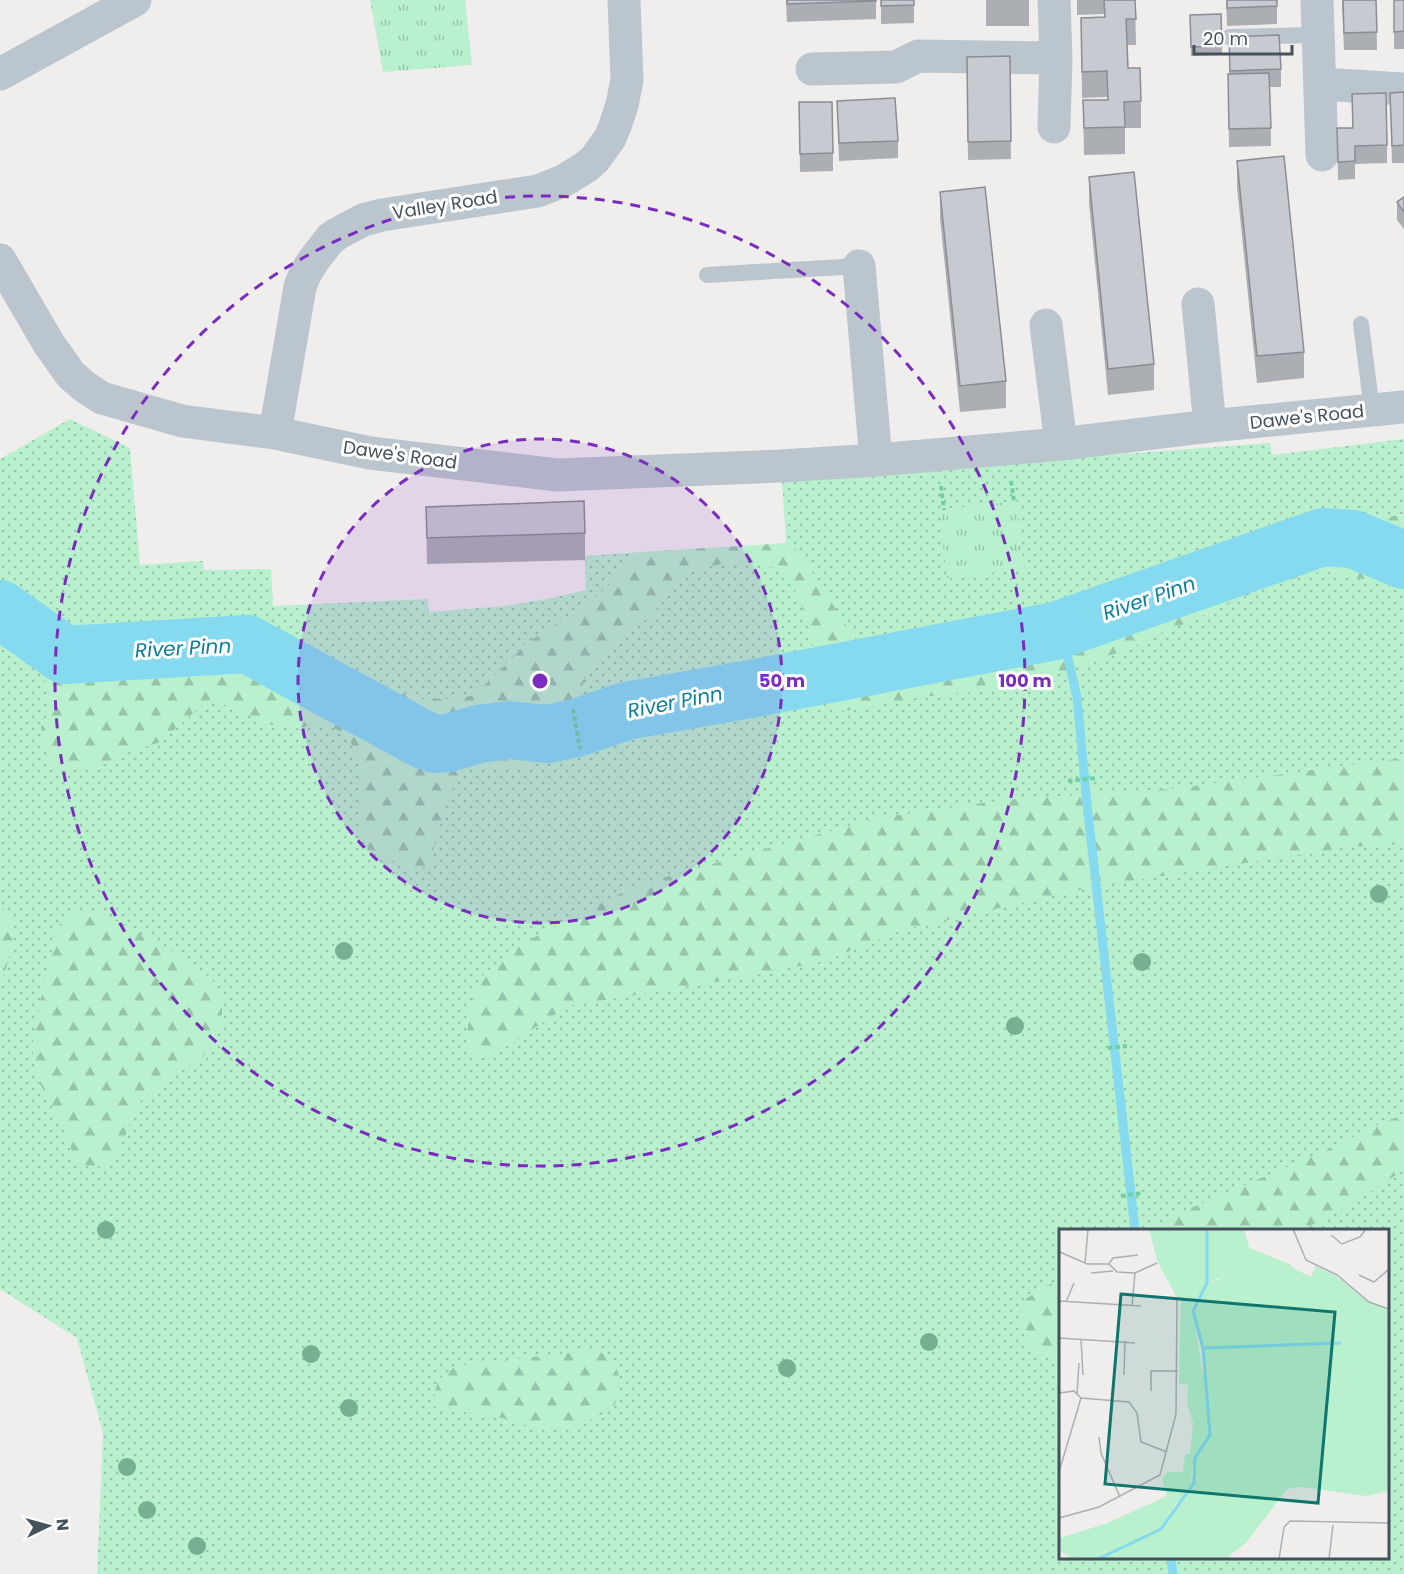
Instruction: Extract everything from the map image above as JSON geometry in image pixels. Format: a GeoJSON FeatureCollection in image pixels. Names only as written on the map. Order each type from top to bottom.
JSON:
{"type":"FeatureCollection","features":[{"type":"Feature","properties":{"kind":"street"},"geometry":{"type":"LineString","coordinates":[[0,74],[135,0]]}},
{"type":"Feature","properties":{"kind":"street","name":"Valley Road"},"geometry":{"type":"LineString","coordinates":[[275,433],[300,287],[313,261],[330,239],[354,224],[382,215],[538,191],[563,181],[586,167],[595,159],[610,138],[622,105],[627,80],[624,0]]}},
{"type":"Feature","properties":{"kind":"street"},"geometry":{"type":"LineString","coordinates":[[1054,0],[1056,58],[1054,127]]}},
{"type":"Feature","properties":{"kind":"street"},"geometry":{"type":"LineString","coordinates":[[1317,0],[1322,155]]}},
{"type":"Feature","properties":{"kind":"street"},"geometry":{"type":"LineString","coordinates":[[812,69],[896,67],[918,56],[1056,58]]}},
{"type":"Feature","properties":{"kind":"street"},"geometry":{"type":"LineString","coordinates":[[1320,84],[1404,90]]}},
{"type":"Feature","properties":{"kind":"street","name":"Dawe's Road"},"geometry":{"type":"LineString","coordinates":[[0,260],[49,344],[70,375],[102,398],[182,421],[275,433],[370,453],[603,482],[768,473],[876,460],[1061,444],[1404,406]]}},
{"type":"Feature","properties":{"kind":"street"},"geometry":{"type":"LineString","coordinates":[[859,266],[876,460]]}},
{"type":"Feature","properties":{"kind":"street"},"geometry":{"type":"LineString","coordinates":[[1198,304],[1210,426]]}},
{"type":"Feature","properties":{"kind":"street"},"geometry":{"type":"LineString","coordinates":[[1046,325],[1061,444]]}},
{"type":"Feature","properties":{"kind":"lane"},"geometry":{"type":"LineString","coordinates":[[1229,37],[1318,35]]}},
{"type":"Feature","properties":{"kind":"lane"},"geometry":{"type":"LineString","coordinates":[[707,275],[859,266]]}},
{"type":"Feature","properties":{"kind":"lane"},"geometry":{"type":"LineString","coordinates":[[1361,324],[1372,410]]}},
{"type":"Feature","properties":{"kind":"path"},"geometry":{"type":"LineString","coordinates":[[573,708],[580,749]]}},
{"type":"Feature","properties":{"kind":"path"},"geometry":{"type":"LineString","coordinates":[[1070,781],[1096,778]]}},
{"type":"Feature","properties":{"kind":"path"},"geometry":{"type":"LineString","coordinates":[[1108,1048],[1127,1046]]}},
{"type":"Feature","properties":{"kind":"path"},"geometry":{"type":"LineString","coordinates":[[1121,1196],[1142,1193]]}},
{"type":"Feature","properties":{"kind":"green space"},"geometry":{"type":"Polygon","coordinates":[[[370,0],[465,0],[472,65],[383,72],[370,0]]]}},
{"type":"Feature","properties":{"kind":"green space"},"geometry":{"type":"Polygon","coordinates":[[[70,419],[130,448],[140,565],[203,561],[204,570],[271,569],[273,606],[428,599],[429,612],[505,606],[586,590],[585,556],[641,552],[624,563],[609,585],[597,597],[527,643],[471,697],[421,699],[345,679],[321,670],[449,729],[592,614],[711,558],[787,559],[782,479],[1270,443],[1272,455],[1404,439],[1404,514],[1274,540],[1052,622],[985,637],[916,633],[873,647],[863,646],[866,666],[1055,631],[1323,537],[1404,560],[1404,1574],[97,1574],[103,1433],[77,1338],[0,1289],[0,601],[66,647],[191,638],[114,626],[83,627],[56,622],[30,607],[0,582],[0,459],[70,419]]]}},
{"type":"Feature","properties":{"kind":"green space"},"geometry":{"type":"Polygon","coordinates":[[[1017,501],[1024,569],[947,578],[939,510],[1017,501]]]}},
{"type":"Feature","properties":{"kind":"green space"},"geometry":{"type":"Polygon","coordinates":[[[1404,514],[1404,590],[1379,582],[1324,571],[1305,575],[1262,589],[1128,649],[1059,673],[990,690],[921,697],[853,710],[839,711],[831,705],[824,694],[809,628],[798,595],[780,570],[757,563],[734,561],[683,573],[667,592],[653,615],[617,639],[585,678],[579,699],[565,711],[563,724],[551,747],[531,766],[507,769],[481,765],[461,774],[444,811],[430,861],[426,866],[414,870],[369,849],[360,822],[359,760],[351,743],[338,730],[324,724],[297,728],[265,724],[235,708],[208,700],[160,742],[121,755],[100,765],[62,771],[51,761],[44,747],[41,727],[49,712],[37,644],[0,618],[0,582],[30,607],[56,622],[83,627],[114,626],[194,639],[229,636],[250,638],[274,645],[314,667],[345,679],[421,699],[453,699],[471,696],[527,643],[597,597],[609,585],[624,563],[641,552],[787,543],[799,552],[857,642],[863,646],[873,647],[916,633],[985,637],[1052,622],[1274,540],[1404,514]]]}},
{"type":"Feature","properties":{"kind":"green space"},"geometry":{"type":"Polygon","coordinates":[[[1404,758],[1404,844],[1349,847],[1097,886],[902,930],[825,961],[745,977],[568,1006],[490,1057],[482,1058],[474,1055],[467,1044],[469,1011],[481,977],[519,945],[637,885],[877,818],[1004,800],[1171,789],[1404,758]]]}},
{"type":"Feature","properties":{"kind":"green space"},"geometry":{"type":"Polygon","coordinates":[[[0,907],[12,916],[13,933],[6,968],[0,984],[0,907]]]}},
{"type":"Feature","properties":{"kind":"green space"},"geometry":{"type":"Polygon","coordinates":[[[91,911],[122,923],[170,950],[212,979],[222,1002],[222,1026],[203,1057],[171,1077],[138,1103],[126,1134],[110,1165],[97,1167],[75,1161],[65,1129],[37,1078],[32,1047],[44,982],[51,959],[53,936],[67,912],[91,911]]]}},
{"type":"Feature","properties":{"kind":"green space"},"geometry":{"type":"Polygon","coordinates":[[[1404,1115],[1404,1170],[1346,1207],[1304,1229],[1147,1229],[1326,1150],[1381,1123],[1404,1115]]]}},
{"type":"Feature","properties":{"kind":"green space"},"geometry":{"type":"Polygon","coordinates":[[[1059,1279],[1059,1355],[1037,1354],[1027,1340],[1021,1323],[1024,1300],[1059,1279]]]}},
{"type":"Feature","properties":{"kind":"green space"},"geometry":{"type":"Polygon","coordinates":[[[584,1351],[607,1353],[622,1383],[614,1407],[599,1416],[571,1427],[536,1428],[502,1418],[435,1407],[438,1380],[456,1366],[584,1351]]]}},
{"type":"Feature","properties":{"kind":"building"},"geometry":{"type":"Polygon","coordinates":[[[787,0],[876,0],[876,1],[787,4],[787,0]]]}},
{"type":"Feature","properties":{"kind":"building"},"geometry":{"type":"Polygon","coordinates":[[[881,0],[914,0],[914,5],[881,6],[881,0]]]}},
{"type":"Feature","properties":{"kind":"building"},"geometry":{"type":"Polygon","coordinates":[[[1104,0],[1135,0],[1136,19],[1126,19],[1128,68],[1140,68],[1141,101],[1124,102],[1125,127],[1084,128],[1083,100],[1108,100],[1107,71],[1082,72],[1081,18],[1105,17],[1104,0]]]}},
{"type":"Feature","properties":{"kind":"building"},"geometry":{"type":"Polygon","coordinates":[[[1227,0],[1277,0],[1277,6],[1227,8],[1227,0]]]}},
{"type":"Feature","properties":{"kind":"building"},"geometry":{"type":"Polygon","coordinates":[[[1343,0],[1376,0],[1377,32],[1344,33],[1343,0]]]}},
{"type":"Feature","properties":{"kind":"building"},"geometry":{"type":"Polygon","coordinates":[[[1394,0],[1404,0],[1404,31],[1394,32],[1394,0]]]}},
{"type":"Feature","properties":{"kind":"building"},"geometry":{"type":"Polygon","coordinates":[[[1221,14],[1222,46],[1191,47],[1190,15],[1221,14]]]}},
{"type":"Feature","properties":{"kind":"building"},"geometry":{"type":"Polygon","coordinates":[[[1279,35],[1281,69],[1230,71],[1229,37],[1279,35]]]}},
{"type":"Feature","properties":{"kind":"building"},"geometry":{"type":"Polygon","coordinates":[[[1010,56],[1011,141],[968,142],[967,57],[1010,56]]]}},
{"type":"Feature","properties":{"kind":"building"},"geometry":{"type":"Polygon","coordinates":[[[1269,73],[1271,128],[1229,129],[1228,74],[1269,73]]]}},
{"type":"Feature","properties":{"kind":"building"},"geometry":{"type":"Polygon","coordinates":[[[1404,92],[1404,145],[1392,146],[1390,93],[1404,92]]]}},
{"type":"Feature","properties":{"kind":"building"},"geometry":{"type":"Polygon","coordinates":[[[1386,93],[1387,145],[1355,146],[1355,161],[1338,162],[1337,128],[1353,128],[1352,94],[1386,93]]]}},
{"type":"Feature","properties":{"kind":"building"},"geometry":{"type":"Polygon","coordinates":[[[895,98],[898,141],[839,143],[837,101],[895,98]]]}},
{"type":"Feature","properties":{"kind":"building"},"geometry":{"type":"Polygon","coordinates":[[[799,102],[832,102],[833,153],[800,154],[799,102]]]}},
{"type":"Feature","properties":{"kind":"building"},"geometry":{"type":"Polygon","coordinates":[[[1284,156],[1304,352],[1257,356],[1237,161],[1284,156]]]}},
{"type":"Feature","properties":{"kind":"building"},"geometry":{"type":"Polygon","coordinates":[[[1134,172],[1154,364],[1108,369],[1089,177],[1134,172]]]}},
{"type":"Feature","properties":{"kind":"building"},"geometry":{"type":"Polygon","coordinates":[[[985,187],[1006,381],[960,386],[940,192],[985,187]]]}},
{"type":"Feature","properties":{"kind":"building"},"geometry":{"type":"Polygon","coordinates":[[[1404,197],[1404,212],[1397,202],[1404,197]]]}},
{"type":"Feature","properties":{"kind":"building"},"geometry":{"type":"Polygon","coordinates":[[[584,501],[585,533],[427,538],[426,507],[584,501]]]}},
{"type":"Feature","properties":{"kind":"waterway","name":"River Pinn"},"geometry":{"type":"LineString","coordinates":[[0,609],[65,655],[247,644],[435,744],[448,743],[478,734],[509,730],[547,734],[576,728],[626,711],[1055,631],[1323,537],[1353,539],[1404,560]]}},
{"type":"Feature","properties":{"kind":"waterway"},"geometry":{"type":"LineString","coordinates":[[1061,629],[1077,697],[1135,1229]]}},
{"type":"Feature","properties":{"kind":"waterway"},"geometry":{"type":"LineString","coordinates":[[1171,1559],[1173,1574]]}}]}
